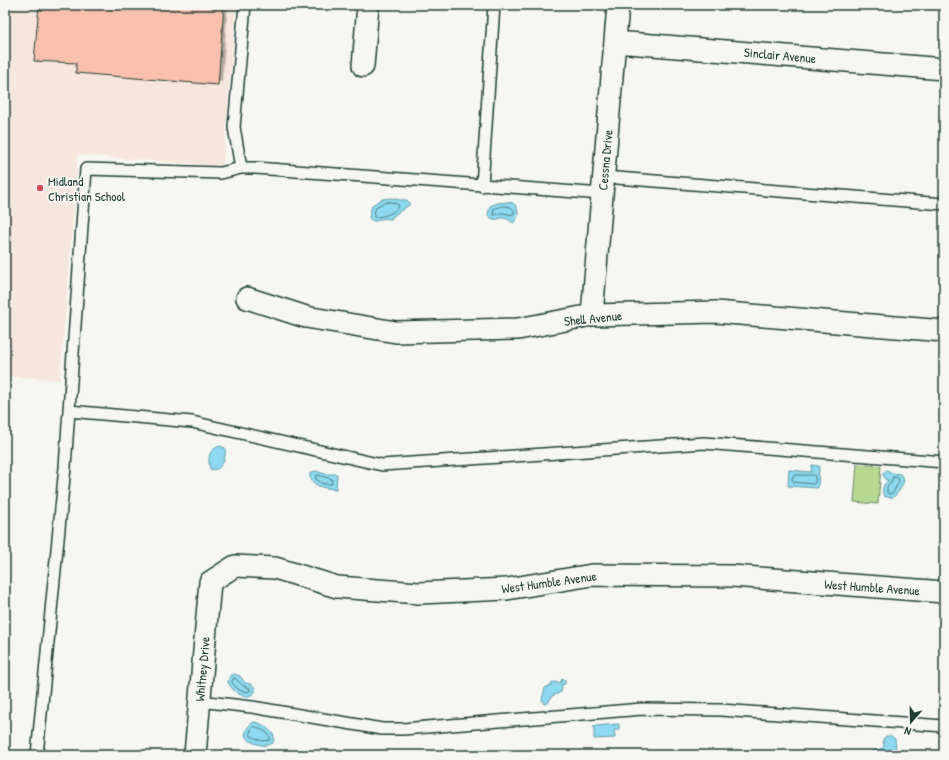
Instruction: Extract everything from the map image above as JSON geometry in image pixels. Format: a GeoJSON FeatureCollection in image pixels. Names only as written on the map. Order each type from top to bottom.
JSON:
{"type":"FeatureCollection","features":[{"type":"Feature","properties":{"kind":"street"},"geometry":{"type":"LineString","coordinates":[[363,66],[368,5]]}},
{"type":"Feature","properties":{"kind":"street","name":"Cessna Drive"},"geometry":{"type":"LineString","coordinates":[[592,315],[618,5]]}},
{"type":"Feature","properties":{"kind":"street","name":"Sinclair Avenue"},"geometry":{"type":"LineString","coordinates":[[616,42],[944,69]]}},
{"type":"Feature","properties":{"kind":"street","name":"Shell Avenue"},"geometry":{"type":"LineString","coordinates":[[247,298],[306,317],[396,332],[518,329],[592,315],[716,312],[944,331]]}},
{"type":"Feature","properties":{"kind":"street","name":"West Humble Avenue"},"geometry":{"type":"LineString","coordinates":[[210,582],[235,566],[275,568],[337,587],[419,593],[507,589],[592,575],[732,576],[944,592]]}},
{"type":"Feature","properties":{"kind":"street","name":"Whitney Drive"},"geometry":{"type":"LineString","coordinates":[[195,755],[210,582]]}},
{"type":"Feature","properties":{"kind":"lane"},"geometry":{"type":"LineString","coordinates":[[240,168],[234,128],[245,5]]}},
{"type":"Feature","properties":{"kind":"lane"},"geometry":{"type":"LineString","coordinates":[[482,186],[494,5]]}},
{"type":"Feature","properties":{"kind":"lane"},"geometry":{"type":"LineString","coordinates":[[37,755],[64,475],[86,169],[221,173],[240,168],[256,168],[482,186],[603,186],[944,204]]}},
{"type":"Feature","properties":{"kind":"lane"},"geometry":{"type":"LineString","coordinates":[[69,411],[192,422],[382,465],[704,443],[944,462]]}},
{"type":"Feature","properties":{"kind":"lane"},"geometry":{"type":"LineString","coordinates":[[199,701],[252,707],[382,729],[403,730],[642,709],[736,711],[944,726]]}},
{"type":"Feature","properties":{"kind":"shaded area","name":"Midland Christian School"},"geometry":{"type":"Polygon","coordinates":[[[5,5],[236,5],[223,166],[78,155],[60,380],[5,376],[5,5]]]}},
{"type":"Feature","properties":{"kind":"green space"},"geometry":{"type":"Polygon","coordinates":[[[857,464],[881,466],[878,504],[854,502],[857,464]]]}},
{"type":"Feature","properties":{"kind":"water"},"geometry":{"type":"Polygon","coordinates":[[[392,198],[407,200],[409,205],[391,219],[372,221],[369,218],[372,205],[382,199],[392,198]]]}},
{"type":"Feature","properties":{"kind":"water"},"geometry":{"type":"Polygon","coordinates":[[[508,202],[513,203],[518,211],[518,215],[513,223],[505,218],[494,219],[488,215],[490,206],[508,202]]]}},
{"type":"Feature","properties":{"kind":"water"},"geometry":{"type":"Polygon","coordinates":[[[220,446],[225,448],[224,460],[217,469],[210,469],[210,454],[213,450],[220,446]]]}},
{"type":"Feature","properties":{"kind":"water"},"geometry":{"type":"Polygon","coordinates":[[[812,465],[819,466],[818,488],[788,486],[789,470],[811,472],[812,465]]]}},
{"type":"Feature","properties":{"kind":"water"},"geometry":{"type":"Polygon","coordinates":[[[887,470],[892,473],[900,474],[904,479],[900,490],[892,498],[884,496],[883,492],[884,485],[889,480],[886,480],[883,475],[883,473],[887,470]]]}},
{"type":"Feature","properties":{"kind":"water"},"geometry":{"type":"Polygon","coordinates":[[[316,471],[325,474],[337,474],[336,489],[321,487],[312,481],[310,473],[316,471]]]}},
{"type":"Feature","properties":{"kind":"water"},"geometry":{"type":"Polygon","coordinates":[[[234,674],[240,676],[245,683],[253,685],[255,692],[251,695],[243,696],[236,692],[228,682],[229,677],[234,674]]]}},
{"type":"Feature","properties":{"kind":"water"},"geometry":{"type":"Polygon","coordinates":[[[562,679],[565,680],[565,684],[561,685],[561,692],[552,696],[548,703],[544,704],[542,699],[545,688],[553,682],[560,683],[562,679]]]}},
{"type":"Feature","properties":{"kind":"water"},"geometry":{"type":"Polygon","coordinates":[[[254,722],[263,725],[274,735],[273,743],[262,745],[254,743],[245,736],[248,728],[254,722]]]}},
{"type":"Feature","properties":{"kind":"water"},"geometry":{"type":"Polygon","coordinates":[[[619,724],[619,730],[614,730],[615,738],[594,739],[594,726],[619,724]]]}},
{"type":"Feature","properties":{"kind":"water"},"geometry":{"type":"Polygon","coordinates":[[[886,736],[891,736],[895,739],[896,749],[893,755],[871,755],[873,751],[883,748],[883,739],[886,736]]]}},
{"type":"Feature","properties":{"kind":"building"},"geometry":{"type":"Polygon","coordinates":[[[39,5],[224,5],[218,85],[76,73],[76,63],[34,61],[39,5]]]}},
{"type":"Feature","properties":{"kind":"place","name":"Midland Christian School"},"geometry":{"type":"Point","coordinates":[40,188]}}]}
